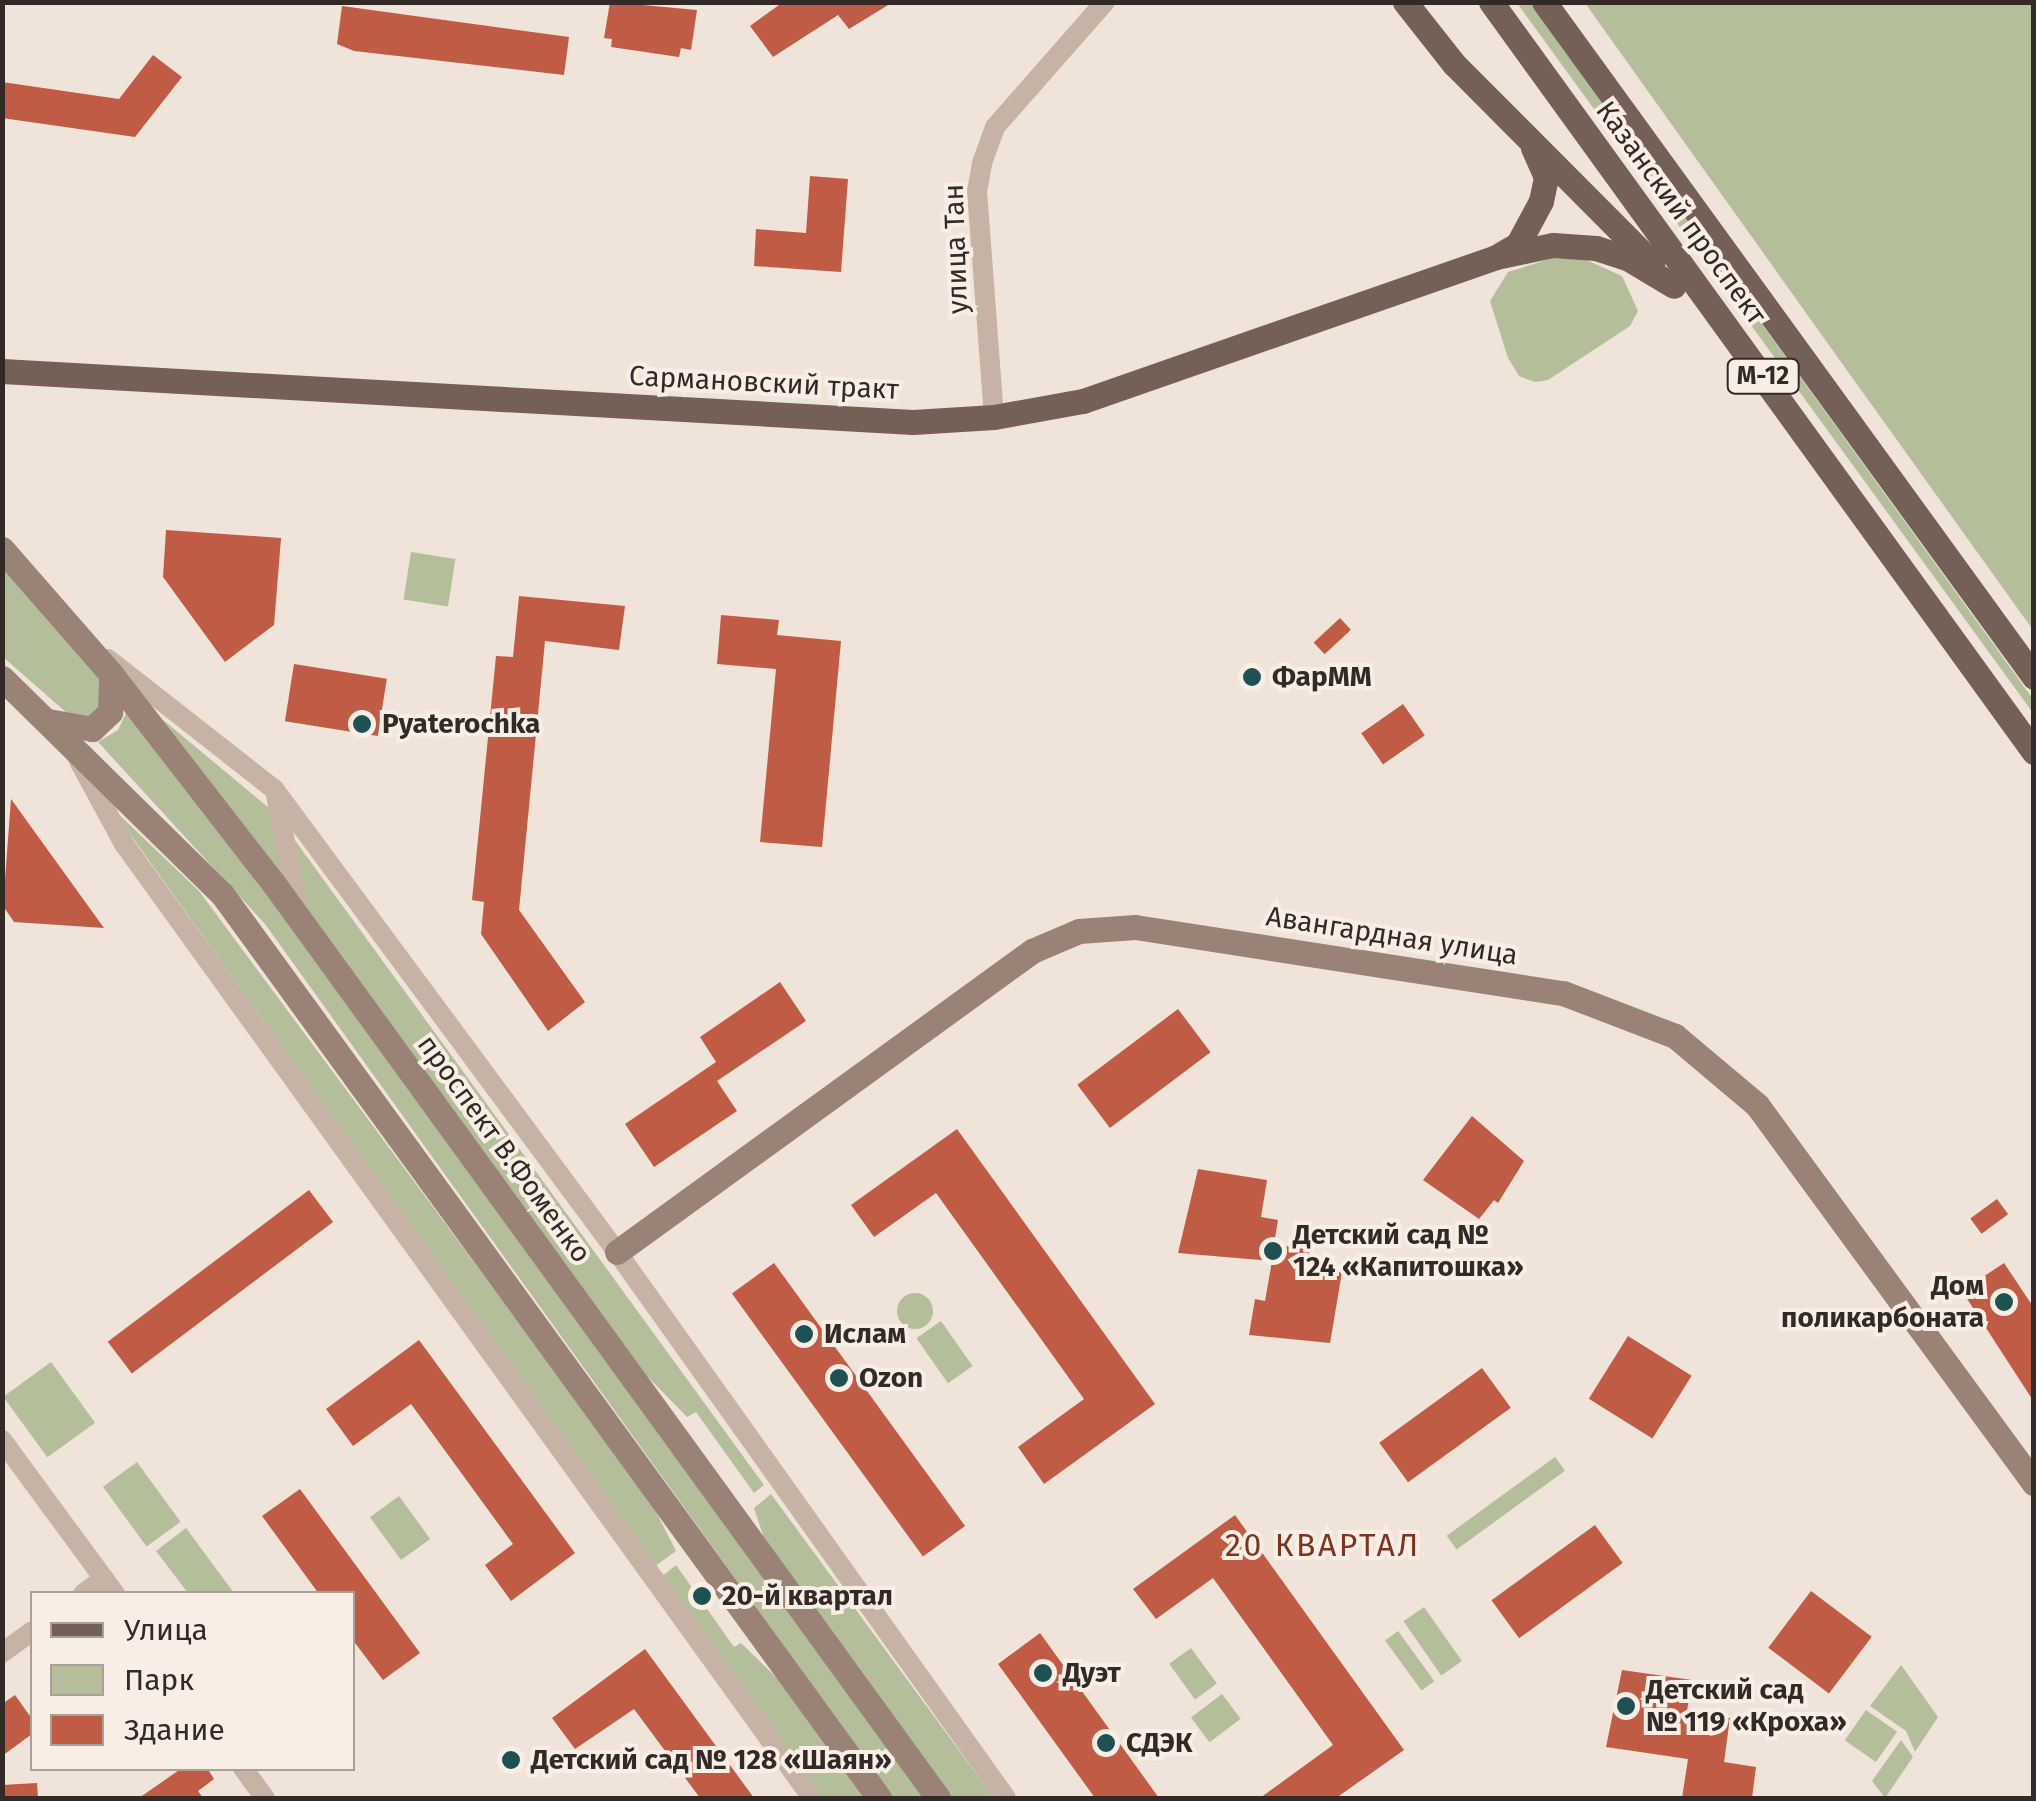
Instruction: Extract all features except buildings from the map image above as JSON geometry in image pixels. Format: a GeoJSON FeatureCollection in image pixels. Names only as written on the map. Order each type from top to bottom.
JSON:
{"type":"FeatureCollection","features":[{"type":"Feature","properties":{"kind":"main road","name":"Казанский проспект"},"geometry":{"type":"LineString","coordinates":[[1491,2],[2034,752]]}},
{"type":"Feature","properties":{"kind":"main road","name":"Казанский проспект"},"geometry":{"type":"LineString","coordinates":[[1544,2],[2034,677]]}},
{"type":"Feature","properties":{"kind":"main road"},"geometry":{"type":"LineString","coordinates":[[1409,7],[1769,384]]}},
{"type":"Feature","properties":{"kind":"main road","name":"Сармановский тракт"},"geometry":{"type":"LineString","coordinates":[[1496,257],[1526,230],[1546,177],[1514,120]]}},
{"type":"Feature","properties":{"kind":"main road","name":"Сармановский тракт"},"geometry":{"type":"LineString","coordinates":[[4,372],[912,422],[994,418],[1083,402],[1496,257],[1553,245],[1596,248],[1674,286]]}},
{"type":"Feature","properties":{"kind":"main road","name":"проспект В.Фоменко"},"geometry":{"type":"LineString","coordinates":[[2,550],[111,674],[301,921],[938,1798]]}},
{"type":"Feature","properties":{"kind":"main road"},"geometry":{"type":"LineString","coordinates":[[48,721],[92,730],[110,712],[111,674]]}},
{"type":"Feature","properties":{"kind":"main road"},"geometry":{"type":"LineString","coordinates":[[2,678],[222,894],[879,1798]]}},
{"type":"Feature","properties":{"kind":"main road","name":"Авангардная улица"},"geometry":{"type":"LineString","coordinates":[[618,1252],[1032,951],[1079,931],[1135,927],[1563,992],[1625,1011],[1675,1036],[1757,1105],[2034,1484]]}},
{"type":"Feature","properties":{"kind":"street","name":"улица Тан"},"geometry":{"type":"LineString","coordinates":[[994,418],[977,192],[982,162],[995,127],[1105,2]]}},
{"type":"Feature","properties":{"kind":"street"},"geometry":{"type":"LineString","coordinates":[[77,636],[274,789],[618,1252],[1006,1798]]}},
{"type":"Feature","properties":{"kind":"street"},"geometry":{"type":"LineString","coordinates":[[72,746],[124,844],[812,1798]]}},
{"type":"Feature","properties":{"kind":"street"},"geometry":{"type":"LineString","coordinates":[[274,789],[301,921]]}},
{"type":"Feature","properties":{"kind":"street"},"geometry":{"type":"LineString","coordinates":[[2,1440],[109,1586]]}},
{"type":"Feature","properties":{"kind":"street"},"geometry":{"type":"LineString","coordinates":[[2,1652],[30,1631]]}},
{"type":"Feature","properties":{"kind":"street"},"geometry":{"type":"LineString","coordinates":[[245,1771],[265,1798]]}},
{"type":"Feature","properties":{"kind":"green space"},"geometry":{"type":"Polygon","coordinates":[[[1517,3],[1530,3],[2033,699],[2033,713],[1517,3]]]}},
{"type":"Feature","properties":{"kind":"green space"},"geometry":{"type":"Polygon","coordinates":[[[1585,3],[2033,3],[2033,630],[1841,362],[1585,3]]]}},
{"type":"Feature","properties":{"kind":"green space"},"geometry":{"type":"Polygon","coordinates":[[[1556,257],[1584,259],[1622,276],[1638,311],[1630,326],[1548,380],[1535,382],[1519,376],[1508,358],[1490,301],[1508,272],[1556,257]]]}},
{"type":"Feature","properties":{"kind":"green space"},"geometry":{"type":"Polygon","coordinates":[[[411,552],[455,559],[448,606],[403,599],[411,552]]]}},
{"type":"Feature","properties":{"kind":"green space"},"geometry":{"type":"Polygon","coordinates":[[[2,565],[107,685],[101,713],[75,720],[3,657],[2,565]]]}},
{"type":"Feature","properties":{"kind":"green space"},"geometry":{"type":"Polygon","coordinates":[[[128,709],[256,870],[924,1798],[893,1798],[265,924],[98,742],[118,730],[128,709]]]}},
{"type":"Feature","properties":{"kind":"green space"},"geometry":{"type":"Polygon","coordinates":[[[162,719],[275,813],[764,1485],[754,1493],[696,1412],[687,1417],[646,1375],[162,719]]]}},
{"type":"Feature","properties":{"kind":"green space"},"geometry":{"type":"Polygon","coordinates":[[[110,806],[199,891],[650,1500],[676,1551],[654,1567],[110,806]]]}},
{"type":"Feature","properties":{"kind":"green space"},"geometry":{"type":"Polygon","coordinates":[[[915,1293],[928,1298],[933,1311],[928,1324],[915,1329],[902,1324],[897,1311],[902,1298],[915,1293]]]}},
{"type":"Feature","properties":{"kind":"green space"},"geometry":{"type":"Polygon","coordinates":[[[941,1321],[973,1366],[948,1383],[916,1338],[941,1321]]]}},
{"type":"Feature","properties":{"kind":"green space"},"geometry":{"type":"Polygon","coordinates":[[[51,1362],[95,1423],[47,1457],[3,1397],[51,1362]]]}},
{"type":"Feature","properties":{"kind":"green space"},"geometry":{"type":"Polygon","coordinates":[[[1555,1457],[1565,1471],[1457,1550],[1447,1536],[1555,1457]]]}},
{"type":"Feature","properties":{"kind":"green space"},"geometry":{"type":"Polygon","coordinates":[[[137,1462],[180,1522],[147,1547],[103,1487],[137,1462]]]}},
{"type":"Feature","properties":{"kind":"green space"},"geometry":{"type":"Polygon","coordinates":[[[771,1494],[994,1798],[951,1798],[767,1547],[754,1508],[771,1494]]]}},
{"type":"Feature","properties":{"kind":"green space"},"geometry":{"type":"Polygon","coordinates":[[[399,1496],[430,1539],[401,1560],[370,1517],[399,1496]]]}},
{"type":"Feature","properties":{"kind":"green space"},"geometry":{"type":"Polygon","coordinates":[[[186,1528],[233,1591],[186,1591],[156,1551],[186,1528]]]}},
{"type":"Feature","properties":{"kind":"green space"},"geometry":{"type":"Polygon","coordinates":[[[676,1565],[734,1647],[741,1643],[780,1681],[865,1798],[822,1798],[661,1577],[676,1565]]]}},
{"type":"Feature","properties":{"kind":"green space"},"geometry":{"type":"Polygon","coordinates":[[[1424,1607],[1462,1661],[1441,1675],[1404,1621],[1424,1607]]]}},
{"type":"Feature","properties":{"kind":"green space"},"geometry":{"type":"Polygon","coordinates":[[[1398,1631],[1434,1681],[1421,1691],[1385,1640],[1398,1631]]]}},
{"type":"Feature","properties":{"kind":"green space"},"geometry":{"type":"Polygon","coordinates":[[[1191,1648],[1217,1684],[1195,1699],[1169,1664],[1191,1648]]]}},
{"type":"Feature","properties":{"kind":"green space"},"geometry":{"type":"Polygon","coordinates":[[[1901,1665],[1938,1717],[1915,1752],[1906,1731],[1870,1706],[1901,1665]]]}},
{"type":"Feature","properties":{"kind":"green space"},"geometry":{"type":"Polygon","coordinates":[[[1222,1694],[1241,1719],[1210,1742],[1191,1717],[1222,1694]]]}},
{"type":"Feature","properties":{"kind":"green space"},"geometry":{"type":"Polygon","coordinates":[[[1866,1710],[1897,1732],[1876,1762],[1845,1740],[1866,1710]]]}},
{"type":"Feature","properties":{"kind":"green space"},"geometry":{"type":"Polygon","coordinates":[[[1901,1740],[1913,1757],[1885,1798],[1872,1781],[1901,1740]]]}},
{"type":"Feature","properties":{"kind":"place","name":"ФарММ"},"geometry":{"type":"Point","coordinates":[1252,677]}},
{"type":"Feature","properties":{"kind":"place","name":"Pyaterochka"},"geometry":{"type":"Point","coordinates":[362,724]}},
{"type":"Feature","properties":{"kind":"place","name":"Детский сад № 124 «Капитошка»"},"geometry":{"type":"Point","coordinates":[1273,1251]}},
{"type":"Feature","properties":{"kind":"place","name":"Дом поликарбоната"},"geometry":{"type":"Point","coordinates":[2004,1302]}},
{"type":"Feature","properties":{"kind":"place","name":"Ислам"},"geometry":{"type":"Point","coordinates":[804,1334]}},
{"type":"Feature","properties":{"kind":"place","name":"Ozon"},"geometry":{"type":"Point","coordinates":[839,1378]}},
{"type":"Feature","properties":{"kind":"place","name":"20-й квартал"},"geometry":{"type":"Point","coordinates":[702,1596]}},
{"type":"Feature","properties":{"kind":"place","name":"Дуэт"},"geometry":{"type":"Point","coordinates":[1043,1673]}},
{"type":"Feature","properties":{"kind":"place","name":"Детский сад № 119 «Кроха»"},"geometry":{"type":"Point","coordinates":[1626,1706]}},
{"type":"Feature","properties":{"kind":"place","name":"СДЭК"},"geometry":{"type":"Point","coordinates":[1106,1743]}},
{"type":"Feature","properties":{"kind":"place","name":"Детский сад № 128 «Шаян»"},"geometry":{"type":"Point","coordinates":[511,1760]}},
{"type":"Feature","properties":{"kind":"district","name":"20 КВАРТАЛ"},"geometry":{"type":"Point","coordinates":[1323,1545]}}]}
